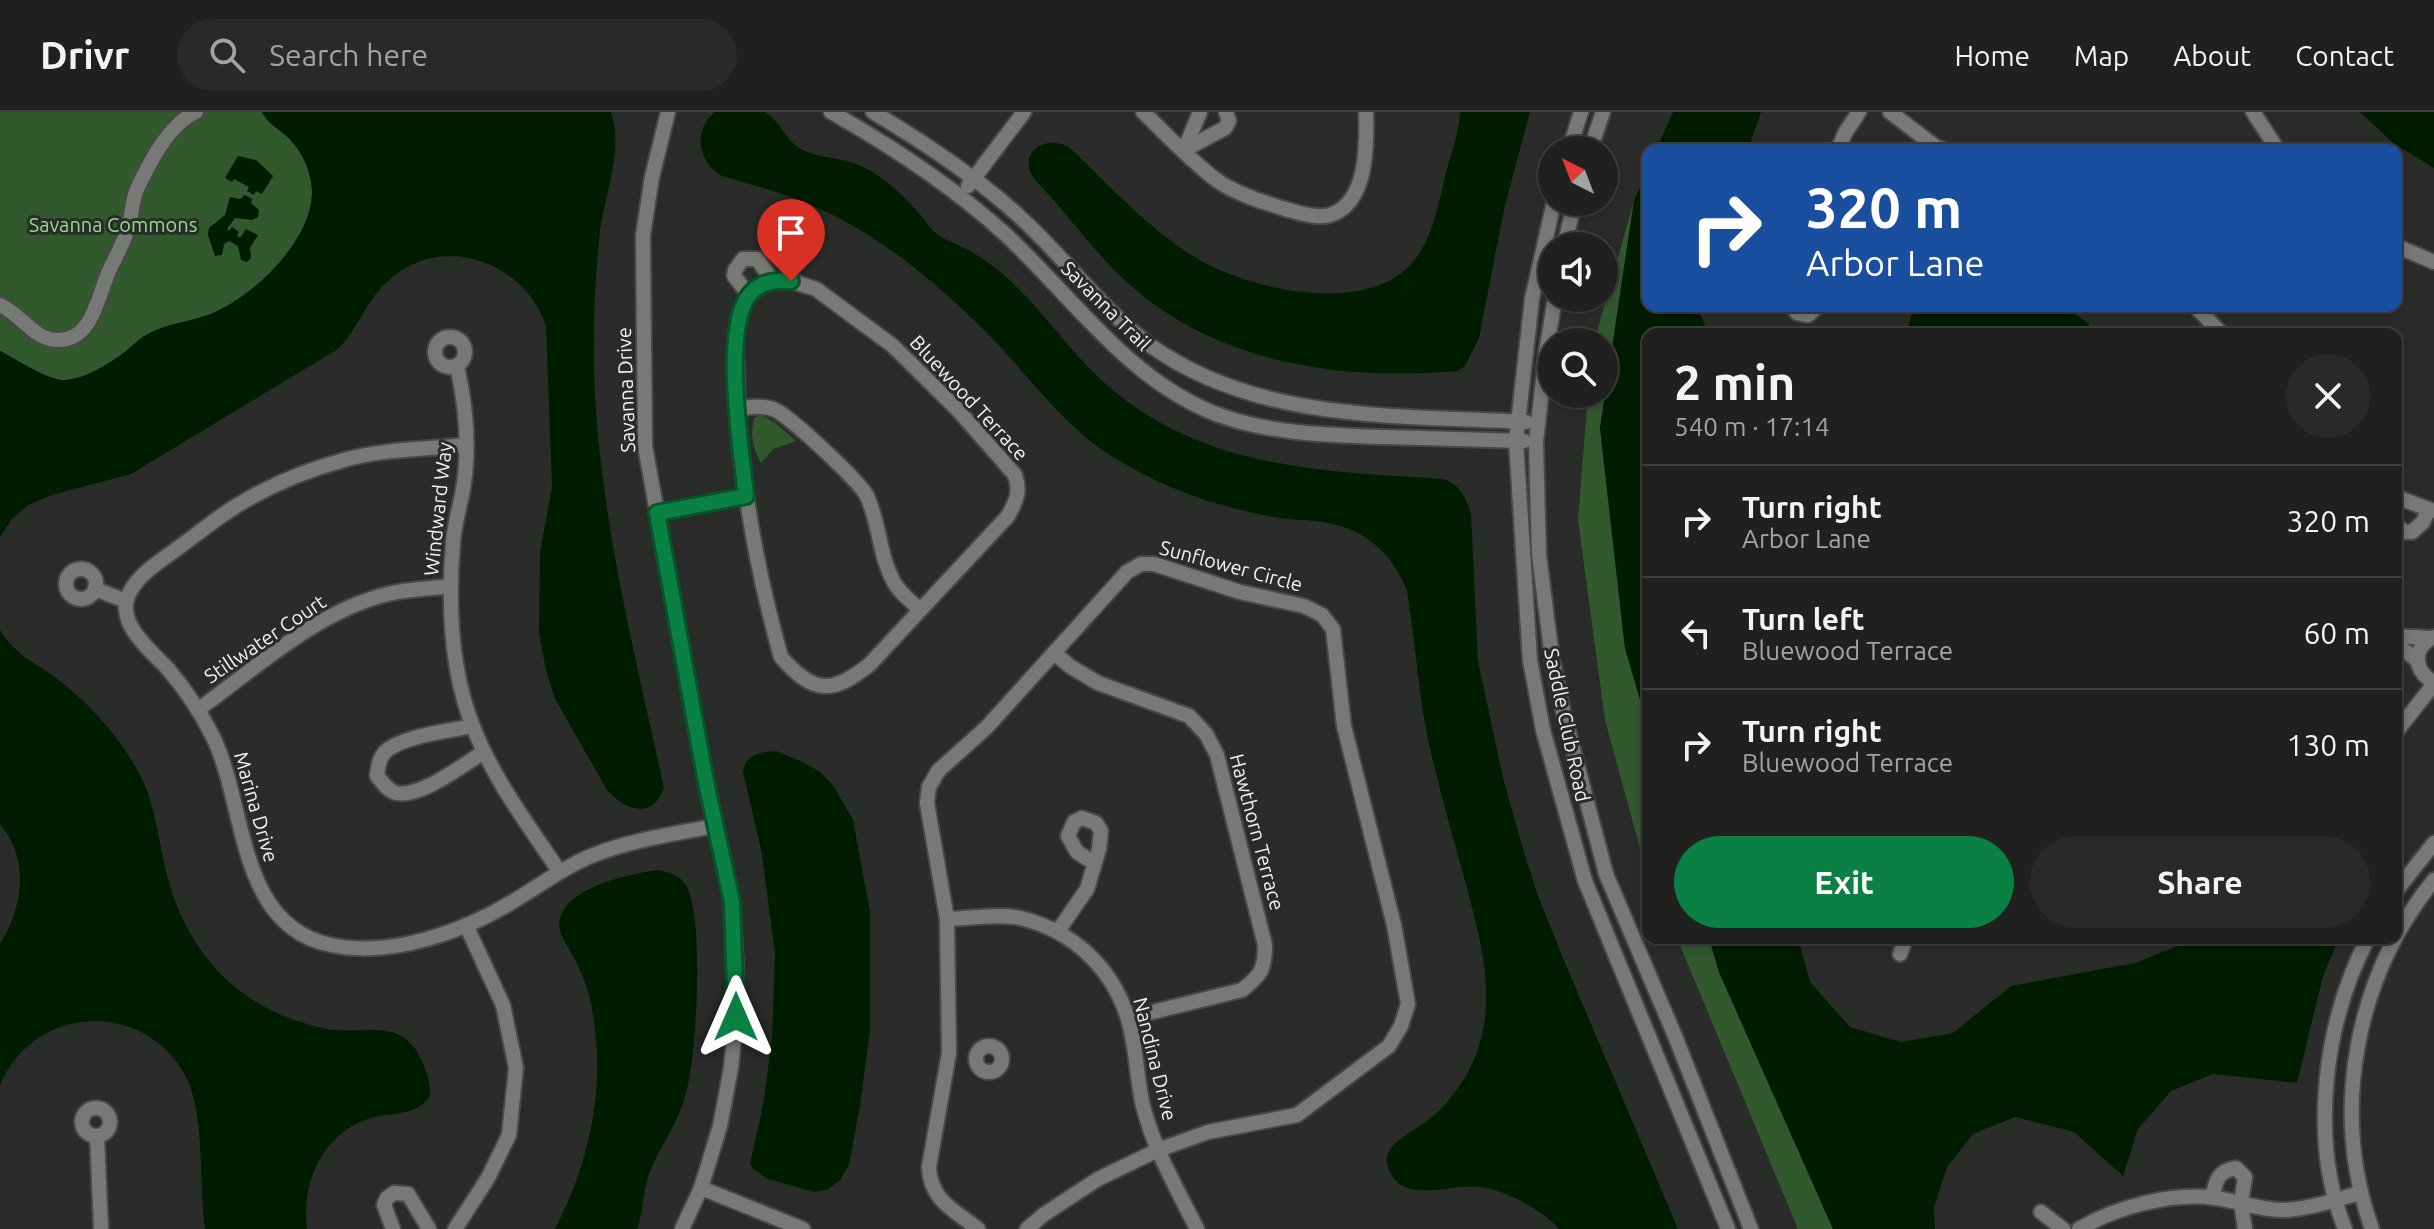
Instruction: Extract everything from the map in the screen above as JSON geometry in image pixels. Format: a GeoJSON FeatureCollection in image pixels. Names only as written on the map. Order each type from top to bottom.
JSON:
{"type":"FeatureCollection","features":[{"type":"Feature","properties":{"kind":"street"},"geometry":{"type":"LineString","coordinates":[[0,305],[45,338],[59,340],[72,336],[86,326],[99,305],[104,283],[128,229],[136,192],[172,128],[196,112]]}},
{"type":"Feature","properties":{"kind":"street","name":"Savanna Drive"},"geometry":{"type":"LineString","coordinates":[[668,112],[652,177],[643,235],[645,446],[715,826],[732,902],[736,1017],[731,1068],[720,1126],[701,1188],[682,1229]]}},
{"type":"Feature","properties":{"kind":"street","name":"Savanna Trail"},"geometry":{"type":"LineString","coordinates":[[831,112],[885,142],[961,195],[1056,284],[1133,364],[1170,391],[1216,414],[1315,434],[1536,442]]}},
{"type":"Feature","properties":{"kind":"street","name":"Savanna Trail"},"geometry":{"type":"LineString","coordinates":[[873,112],[974,179],[1021,218],[1122,321],[1152,346],[1210,377],[1276,402],[1353,412],[1539,423]]}},
{"type":"Feature","properties":{"kind":"street"},"geometry":{"type":"LineString","coordinates":[[961,195],[1024,112]]}},
{"type":"Feature","properties":{"kind":"street"},"geometry":{"type":"LineString","coordinates":[[1143,112],[1216,179],[1257,200],[1302,213],[1327,216],[1343,209],[1353,196],[1362,169],[1367,138],[1366,112]]}},
{"type":"Feature","properties":{"kind":"street"},"geometry":{"type":"LineString","coordinates":[[1184,150],[1200,112]]}},
{"type":"Feature","properties":{"kind":"street"},"geometry":{"type":"LineString","coordinates":[[1184,150],[1225,128],[1229,121],[1226,112]]}},
{"type":"Feature","properties":{"kind":"street"},"geometry":{"type":"LineString","coordinates":[[1573,136],[1581,112]]}},
{"type":"Feature","properties":{"kind":"street"},"geometry":{"type":"LineString","coordinates":[[1595,136],[1603,112]]}},
{"type":"Feature","properties":{"kind":"street"},"geometry":{"type":"LineString","coordinates":[[1840,144],[1859,112]]}},
{"type":"Feature","properties":{"kind":"street"},"geometry":{"type":"LineString","coordinates":[[1890,112],[1932,144]]}},
{"type":"Feature","properties":{"kind":"street"},"geometry":{"type":"LineString","coordinates":[[2253,112],[2274,144]]}},
{"type":"Feature","properties":{"kind":"street","name":"Saddle Club Road"},"geometry":{"type":"LineString","coordinates":[[1551,216],[1532,299],[1516,441],[1530,660],[1543,730],[1585,881],[1728,1229]]}},
{"type":"Feature","properties":{"kind":"street"},"geometry":{"type":"LineString","coordinates":[[2402,249],[2434,262]]}},
{"type":"Feature","properties":{"kind":"street"},"geometry":{"type":"LineString","coordinates":[[743,259],[757,259],[772,280],[749,295],[734,276],[735,270],[743,259]]}},
{"type":"Feature","properties":{"kind":"street","name":"Bluewood Terrace"},"geometry":{"type":"LineString","coordinates":[[749,295],[736,332],[737,409],[746,496],[781,657],[809,683],[828,687],[847,682],[870,664],[1008,516],[1017,500],[1019,487],[1015,475],[957,409],[893,346],[816,289],[791,281],[772,280]]}},
{"type":"Feature","properties":{"kind":"street","name":"Saddle Club Road"},"geometry":{"type":"LineString","coordinates":[[1553,312],[1536,442],[1539,555],[1552,658],[1583,795],[1606,874],[1675,1036],[1751,1229]]}},
{"type":"Feature","properties":{"kind":"street"},"geometry":{"type":"LineString","coordinates":[[2201,312],[2216,328]]}},
{"type":"Feature","properties":{"kind":"street","name":"Windward Way"},"geometry":{"type":"LineString","coordinates":[[457,366],[465,401],[466,445],[465,474],[454,531],[449,586],[456,665],[472,726],[484,752],[559,871]]}},
{"type":"Feature","properties":{"kind":"street"},"geometry":{"type":"LineString","coordinates":[[1199,405],[1210,377]]}},
{"type":"Feature","properties":{"kind":"street"},"geometry":{"type":"LineString","coordinates":[[1247,422],[1256,395]]}},
{"type":"Feature","properties":{"kind":"street"},"geometry":{"type":"LineString","coordinates":[[737,409],[759,406],[776,410],[859,485],[872,509],[886,566],[896,587],[920,610]]}},
{"type":"Feature","properties":{"kind":"street"},"geometry":{"type":"LineString","coordinates":[[95,589],[126,601],[134,586],[152,568],[233,507],[292,478],[346,459],[466,445]]}},
{"type":"Feature","properties":{"kind":"street"},"geometry":{"type":"LineString","coordinates":[[657,513],[746,496]]}},
{"type":"Feature","properties":{"kind":"street"},"geometry":{"type":"LineString","coordinates":[[2402,503],[2431,511],[2412,532],[2402,530]]}},
{"type":"Feature","properties":{"kind":"street","name":"Sunflower Circle"},"geometry":{"type":"LineString","coordinates":[[978,1229],[937,1196],[930,1185],[929,1167],[949,1053],[947,919],[927,803],[929,787],[938,771],[987,727],[1127,572],[1141,564],[1154,564],[1240,592],[1304,606],[1322,615],[1333,629],[1344,726],[1394,925],[1408,1004],[1401,1026],[1389,1046],[1297,1115],[1208,1132],[1158,1150],[1098,1179],[1027,1229]]}},
{"type":"Feature","properties":{"kind":"street","name":"Stillwater Court"},"geometry":{"type":"LineString","coordinates":[[199,709],[312,627],[349,607],[389,593],[449,586]]}},
{"type":"Feature","properties":{"kind":"street","name":"Marina Drive"},"geometry":{"type":"LineString","coordinates":[[126,601],[130,625],[138,638],[199,709],[218,746],[260,890],[279,918],[305,936],[330,945],[370,949],[418,940],[466,925],[516,900],[559,871],[592,856],[628,844],[715,826]]}},
{"type":"Feature","properties":{"kind":"street"},"geometry":{"type":"LineString","coordinates":[[2402,636],[2432,638]]}},
{"type":"Feature","properties":{"kind":"street"},"geometry":{"type":"LineString","coordinates":[[2417,660],[2419,650],[2432,638]]}},
{"type":"Feature","properties":{"kind":"street"},"geometry":{"type":"LineString","coordinates":[[2402,649],[2417,660],[2430,680],[2421,686],[2402,723]]}},
{"type":"Feature","properties":{"kind":"street","name":"Hawthorn Terrace"},"geometry":{"type":"LineString","coordinates":[[1054,653],[1098,683],[1189,716],[1206,734],[1217,755],[1265,945],[1265,965],[1257,979],[1242,990],[1128,1018]]}},
{"type":"Feature","properties":{"kind":"street"},"geometry":{"type":"LineString","coordinates":[[472,726],[407,740],[387,750],[379,762],[377,776],[386,787],[397,793],[413,791],[433,783],[484,752]]}},
{"type":"Feature","properties":{"kind":"street"},"geometry":{"type":"LineString","coordinates":[[2402,883],[2434,843]]}},
{"type":"Feature","properties":{"kind":"street"},"geometry":{"type":"LineString","coordinates":[[1058,931],[1087,889],[1094,863]]}},
{"type":"Feature","properties":{"kind":"street"},"geometry":{"type":"LineString","coordinates":[[2402,928],[2434,880]]}},
{"type":"Feature","properties":{"kind":"street","name":"Nandina Drive"},"geometry":{"type":"LineString","coordinates":[[947,919],[1017,917],[1058,931],[1089,954],[1113,982],[1128,1018],[1143,1107],[1158,1150],[1197,1229]]}},
{"type":"Feature","properties":{"kind":"street"},"geometry":{"type":"LineString","coordinates":[[455,1229],[488,1178],[509,1135],[516,1068],[503,1005],[466,925]]}},
{"type":"Feature","properties":{"kind":"street"},"geometry":{"type":"LineString","coordinates":[[1900,954],[1904,944]]}},
{"type":"Feature","properties":{"kind":"street"},"geometry":{"type":"LineString","coordinates":[[2345,1229],[2334,1200],[2327,1150],[2326,1095],[2339,1015],[2365,944]]}},
{"type":"Feature","properties":{"kind":"street"},"geometry":{"type":"LineString","coordinates":[[2372,1229],[2359,1193],[2350,1131],[2352,1081],[2373,991],[2392,944]]}},
{"type":"Feature","properties":{"kind":"street"},"geometry":{"type":"LineString","coordinates":[[949,1053],[976,1058]]}},
{"type":"Feature","properties":{"kind":"street"},"geometry":{"type":"LineString","coordinates":[[97,1136],[101,1229]]}},
{"type":"Feature","properties":{"kind":"street"},"geometry":{"type":"LineString","coordinates":[[2212,1197],[2216,1178],[2225,1170],[2236,1168],[2245,1177],[2241,1203],[2245,1229]]}},
{"type":"Feature","properties":{"kind":"street"},"geometry":{"type":"LineString","coordinates":[[701,1188],[803,1229]]}},
{"type":"Feature","properties":{"kind":"street"},"geometry":{"type":"LineString","coordinates":[[393,1229],[384,1205],[387,1198],[400,1192],[408,1194],[429,1229]]}},
{"type":"Feature","properties":{"kind":"street"},"geometry":{"type":"LineString","coordinates":[[2079,1229],[2113,1213],[2154,1200],[2212,1197],[2265,1209],[2289,1210],[2359,1193]]}},
{"type":"Feature","properties":{"kind":"street"},"geometry":{"type":"LineString","coordinates":[[2041,1212],[2063,1229]]}},
{"type":"Feature","properties":{"kind":"green space","name":"Savanna Commons"},"geometry":{"type":"Polygon","coordinates":[[[0,112],[262,112],[304,159],[311,182],[310,210],[291,248],[261,282],[243,296],[208,315],[146,335],[112,361],[90,373],[59,380],[0,351],[0,112]]]}},
{"type":"Feature","properties":{"kind":"green space"},"geometry":{"type":"Polygon","coordinates":[[[1634,201],[1618,308],[1618,257],[1634,201]]]}},
{"type":"Feature","properties":{"kind":"green space"},"geometry":{"type":"Polygon","coordinates":[[[1603,312],[1617,312],[1615,328],[1598,328],[1603,312]]]}},
{"type":"Feature","properties":{"kind":"green space"},"geometry":{"type":"Polygon","coordinates":[[[1587,408],[1603,408],[1600,428],[1625,648],[1642,706],[1642,855],[1605,720],[1578,520],[1587,408]]]}},
{"type":"Feature","properties":{"kind":"green space"},"geometry":{"type":"Polygon","coordinates":[[[761,415],[796,441],[773,449],[761,463],[754,447],[752,430],[754,418],[761,415]]]}},
{"type":"Feature","properties":{"kind":"green space"},"geometry":{"type":"Polygon","coordinates":[[[1679,944],[1711,944],[1719,972],[1833,1229],[1798,1229],[1679,944]]]}},
{"type":"Feature","properties":{"kind":"shaded area"},"geometry":{"type":"Polygon","coordinates":[[[262,112],[611,112],[615,156],[600,231],[595,300],[597,423],[619,580],[664,788],[653,805],[638,809],[630,807],[607,790],[555,699],[539,633],[540,552],[552,487],[546,326],[535,303],[520,285],[501,270],[480,261],[457,257],[434,258],[411,265],[382,287],[338,349],[131,474],[52,495],[28,505],[12,519],[0,537],[0,351],[51,377],[74,379],[105,365],[157,330],[225,307],[261,282],[291,248],[302,229],[310,210],[312,191],[307,166],[299,151],[262,112]]]}},
{"type":"Feature","properties":{"kind":"shaded area"},"geometry":{"type":"Polygon","coordinates":[[[715,112],[765,112],[803,150],[854,163],[877,175],[905,198],[937,234],[989,263],[1004,275],[1098,377],[1136,407],[1176,431],[1217,448],[1260,460],[1350,473],[1443,479],[1458,488],[1471,514],[1478,661],[1503,778],[1523,849],[1563,958],[1678,1229],[1559,1229],[1534,1208],[1513,1197],[1481,1187],[1408,1188],[1399,1183],[1387,1165],[1389,1151],[1394,1145],[1442,1108],[1459,1086],[1476,1054],[1483,1031],[1486,992],[1478,932],[1427,735],[1407,591],[1386,556],[1366,538],[1342,526],[1268,516],[1206,500],[1147,476],[1104,451],[1056,409],[967,313],[887,247],[843,220],[808,204],[722,176],[714,170],[703,155],[701,137],[703,128],[715,112]]]}},
{"type":"Feature","properties":{"kind":"shaded area"},"geometry":{"type":"Polygon","coordinates":[[[1460,112],[1530,112],[1505,205],[1479,338],[1465,366],[1457,371],[1370,373],[1327,369],[1243,350],[1203,333],[1165,312],[1117,273],[1030,172],[1030,156],[1035,149],[1059,143],[1069,147],[1149,223],[1203,262],[1252,282],[1281,289],[1341,293],[1369,288],[1393,278],[1420,253],[1437,210],[1460,112]]]}},
{"type":"Feature","properties":{"kind":"shaded area"},"geometry":{"type":"Polygon","coordinates":[[[1673,112],[1761,112],[1750,144],[1659,144],[1673,112]]]}},
{"type":"Feature","properties":{"kind":"shaded area"},"geometry":{"type":"Polygon","coordinates":[[[2360,112],[2434,112],[2434,168],[2402,148],[2402,144],[2393,143],[2360,112]]]}},
{"type":"Feature","properties":{"kind":"shaded area"},"geometry":{"type":"Polygon","coordinates":[[[238,156],[256,160],[273,176],[262,194],[256,191],[254,195],[247,191],[249,187],[225,178],[238,156]]]}},
{"type":"Feature","properties":{"kind":"shaded area"},"geometry":{"type":"Polygon","coordinates":[[[1642,183],[1642,312],[1699,312],[1706,328],[1642,328],[1642,706],[1625,648],[1600,428],[1603,408],[1618,408],[1618,328],[1615,328],[1634,201],[1642,183]]]}},
{"type":"Feature","properties":{"kind":"shaded area"},"geometry":{"type":"Polygon","coordinates":[[[245,195],[259,210],[258,217],[252,220],[235,218],[227,229],[229,231],[232,227],[239,232],[237,235],[240,238],[246,229],[258,235],[250,248],[251,258],[247,262],[241,260],[238,246],[229,241],[224,244],[222,255],[215,256],[208,235],[209,228],[225,215],[230,197],[240,199],[245,195]]]}},
{"type":"Feature","properties":{"kind":"shaded area"},"geometry":{"type":"Polygon","coordinates":[[[1912,312],[2072,312],[2091,328],[1908,328],[1912,312]]]}},
{"type":"Feature","properties":{"kind":"shaded area"},"geometry":{"type":"Polygon","coordinates":[[[0,630],[22,655],[86,703],[131,759],[149,796],[177,906],[192,937],[223,976],[255,1002],[298,1021],[337,1030],[380,1030],[404,1037],[414,1046],[422,1061],[430,1092],[424,1102],[412,1110],[374,1117],[357,1124],[329,1146],[312,1176],[306,1211],[307,1229],[205,1229],[199,1130],[192,1092],[186,1077],[168,1052],[144,1034],[118,1024],[90,1021],[63,1026],[38,1039],[16,1058],[0,1085],[0,944],[14,915],[20,884],[16,852],[0,824],[0,630]]]}},
{"type":"Feature","properties":{"kind":"shaded area"},"geometry":{"type":"Polygon","coordinates":[[[776,751],[820,772],[833,785],[853,820],[870,912],[870,1031],[849,1165],[840,1180],[829,1189],[814,1192],[768,1179],[750,1164],[763,1105],[772,1040],[775,953],[761,849],[743,772],[747,761],[754,755],[776,751]]]}},
{"type":"Feature","properties":{"kind":"shaded area"},"geometry":{"type":"Polygon","coordinates":[[[659,870],[676,876],[686,885],[696,932],[695,1024],[685,1097],[648,1176],[637,1229],[555,1229],[568,1203],[586,1148],[596,1091],[597,1062],[590,999],[562,935],[559,925],[561,915],[578,895],[591,888],[634,874],[659,870]]]}},
{"type":"Feature","properties":{"kind":"shaded area"},"geometry":{"type":"Polygon","coordinates":[[[1711,944],[1800,944],[1810,982],[1850,1027],[1901,1042],[1953,1033],[2011,986],[2135,963],[2183,944],[2336,944],[2323,976],[2297,1083],[2213,1074],[2171,1091],[2138,1129],[2123,1176],[2074,1132],[2015,1117],[1973,1134],[1947,1167],[1934,1207],[1935,1229],[1833,1229],[1719,972],[1711,944]]]}},
{"type":"Feature","properties":{"kind":"route"},"geometry":{"type":"LineString","coordinates":[[736,1017],[732,902],[706,782],[657,513],[746,496],[737,409],[736,332],[749,295],[772,280],[791,281]]}}]}
